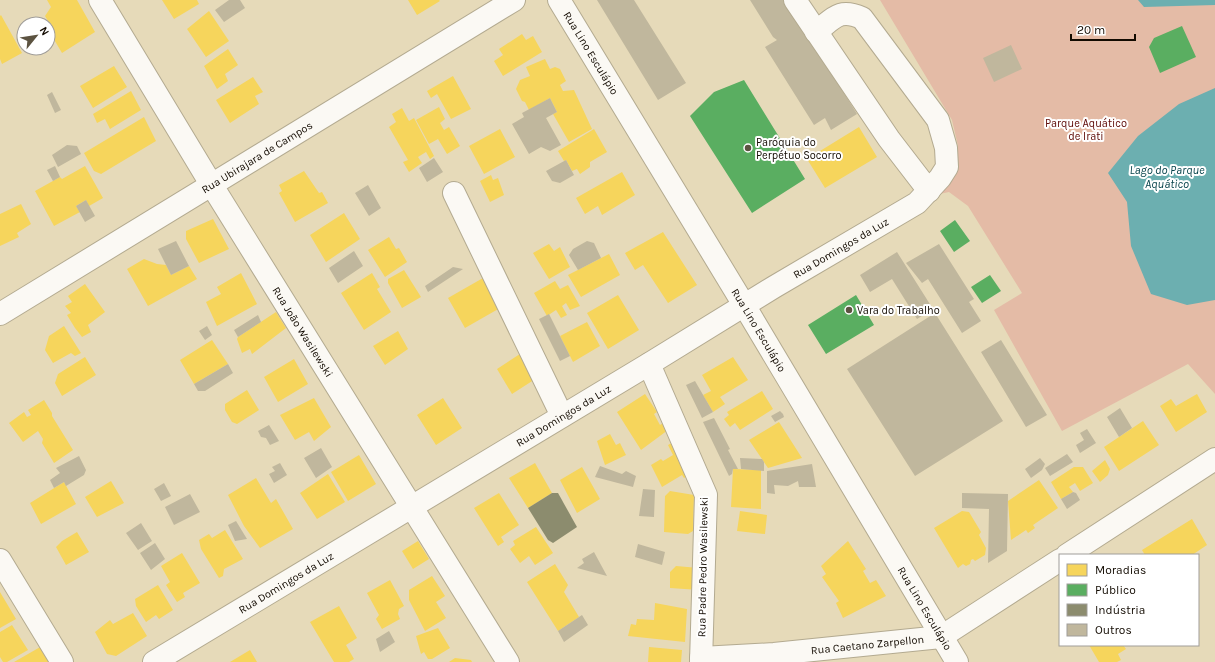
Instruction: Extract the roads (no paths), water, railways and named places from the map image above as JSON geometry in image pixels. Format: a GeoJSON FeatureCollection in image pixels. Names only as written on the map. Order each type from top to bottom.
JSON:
{"type":"FeatureCollection","features":[{"type":"Feature","properties":{"kind":"street","name":"Rua João Wasilewski"},"geometry":{"type":"LineString","coordinates":[[100,0],[210,184],[508,662]]}},
{"type":"Feature","properties":{"kind":"street","name":"Rua Ubirajara de Campos"},"geometry":{"type":"LineString","coordinates":[[0,314],[210,184],[514,0]]}},
{"type":"Feature","properties":{"kind":"street","name":"Rua Lino Esculápio"},"geometry":{"type":"LineString","coordinates":[[559,0],[744,305],[957,662]]}},
{"type":"Feature","properties":{"kind":"street"},"geometry":{"type":"LineString","coordinates":[[795,0],[889,139],[929,191]]}},
{"type":"Feature","properties":{"kind":"street","name":"Rua Domingos da Luz"},"geometry":{"type":"LineString","coordinates":[[154,662],[649,364],[744,305],[917,203],[940,178],[947,167],[946,148],[938,120],[862,18],[851,13],[839,15],[816,32]]}},
{"type":"Feature","properties":{"kind":"street"},"geometry":{"type":"LineString","coordinates":[[454,193],[562,416]]}},
{"type":"Feature","properties":{"kind":"street","name":"Rua Padre Pedro Wasilewski"},"geometry":{"type":"LineString","coordinates":[[649,364],[706,495],[701,660]]}},
{"type":"Feature","properties":{"kind":"street"},"geometry":{"type":"LineString","coordinates":[[1069,554],[1215,459]]}},
{"type":"Feature","properties":{"kind":"street"},"geometry":{"type":"LineString","coordinates":[[0,560],[62,662]]}},
{"type":"Feature","properties":{"kind":"street","name":"Rua Caetano Zarpellon"},"geometry":{"type":"LineString","coordinates":[[701,660],[774,654],[941,636],[1059,561]]}},
{"type":"Feature","properties":{"kind":"water"},"geometry":{"type":"Polygon","coordinates":[[[1138,0],[1215,0],[1215,5],[1144,7],[1138,0]]]}},
{"type":"Feature","properties":{"kind":"water","name":"Lago do Parque Aquático"},"geometry":{"type":"Polygon","coordinates":[[[1215,88],[1215,300],[1187,305],[1151,294],[1131,246],[1127,202],[1108,173],[1138,136],[1179,104],[1215,88]]]}},
{"type":"Feature","properties":{"kind":"place","name":"Paróquia do Perpétuo Socorro"},"geometry":{"type":"Point","coordinates":[748,148]}},
{"type":"Feature","properties":{"kind":"place","name":"Vara do Trabalho"},"geometry":{"type":"Point","coordinates":[849,310]}},
{"type":"Feature","properties":{"kind":"park label","name":"Parque Aquático de Irati"},"geometry":{"type":"Point","coordinates":[1086,129]}}]}
